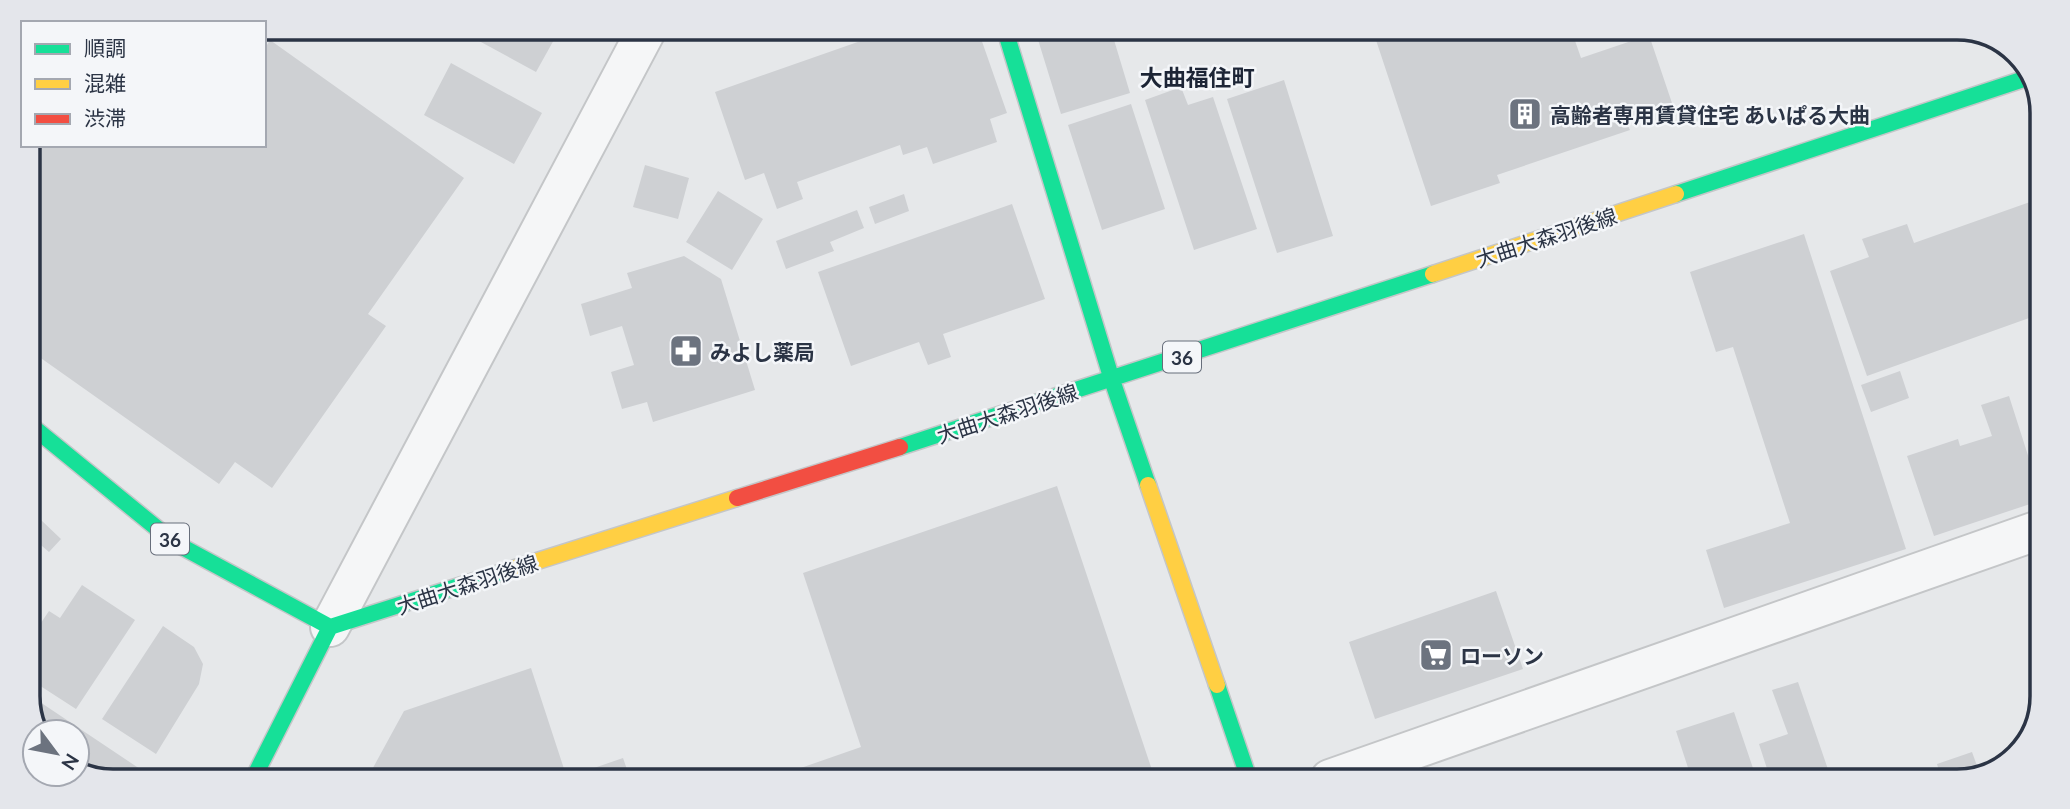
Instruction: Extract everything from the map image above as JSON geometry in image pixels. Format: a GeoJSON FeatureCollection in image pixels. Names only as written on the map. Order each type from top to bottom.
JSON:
{"type":"FeatureCollection","features":[{"type":"Feature","properties":{"kind":"main road"},"geometry":{"type":"LineString","coordinates":[[1008,40],[1112,380],[1246,769]]}},
{"type":"Feature","properties":{"kind":"main road","name":"大曲大森羽後線"},"geometry":{"type":"LineString","coordinates":[[330,627],[1112,380],[2022,80]]}},
{"type":"Feature","properties":{"kind":"main road","name":"36"},"geometry":{"type":"LineString","coordinates":[[40,433],[175,543],[330,627]]}},
{"type":"Feature","properties":{"kind":"main road"},"geometry":{"type":"LineString","coordinates":[[258,769],[330,627]]}},
{"type":"Feature","properties":{"kind":"street"},"geometry":{"type":"LineString","coordinates":[[330,627],[641,40]]}},
{"type":"Feature","properties":{"kind":"street"},"geometry":{"type":"LineString","coordinates":[[1358,769],[2030,533]]}},
{"type":"Feature","properties":{"kind":"building"},"geometry":{"type":"Polygon","coordinates":[[[270,40],[464,178],[368,314],[386,326],[272,488],[235,462],[219,484],[40,357],[40,147],[266,147],[266,47],[270,40]]]}},
{"type":"Feature","properties":{"kind":"building"},"geometry":{"type":"Polygon","coordinates":[[[477,40],[554,40],[536,72],[477,40]]]}},
{"type":"Feature","properties":{"kind":"building"},"geometry":{"type":"Polygon","coordinates":[[[863,40],[981,40],[1007,113],[990,119],[997,142],[933,164],[927,147],[903,155],[900,145],[797,182],[803,199],[777,209],[764,173],[745,180],[715,92],[863,40]]]}},
{"type":"Feature","properties":{"kind":"building"},"geometry":{"type":"Polygon","coordinates":[[[1038,40],[1114,40],[1130,93],[1061,114],[1038,40]]]}},
{"type":"Feature","properties":{"kind":"building","name":"高齢者専用賃貸住宅 あいぱる大曲"},"geometry":{"type":"Polygon","coordinates":[[[1376,40],[1575,40],[1581,58],[1634,40],[1651,40],[1673,106],[1626,122],[1630,130],[1497,175],[1500,183],[1431,206],[1376,40]]]}},
{"type":"Feature","properties":{"kind":"building"},"geometry":{"type":"Polygon","coordinates":[[[451,63],[542,113],[514,164],[424,115],[451,63]]]}},
{"type":"Feature","properties":{"kind":"building"},"geometry":{"type":"Polygon","coordinates":[[[1284,80],[1333,236],[1277,253],[1227,99],[1284,80]]]}},
{"type":"Feature","properties":{"kind":"building"},"geometry":{"type":"Polygon","coordinates":[[[1181,87],[1188,105],[1213,97],[1257,229],[1194,250],[1145,100],[1181,87]]]}},
{"type":"Feature","properties":{"kind":"building"},"geometry":{"type":"Polygon","coordinates":[[[1131,104],[1165,209],[1102,230],[1068,125],[1131,104]]]}},
{"type":"Feature","properties":{"kind":"building"},"geometry":{"type":"Polygon","coordinates":[[[645,165],[689,178],[678,219],[633,207],[645,165]]]}},
{"type":"Feature","properties":{"kind":"building"},"geometry":{"type":"Polygon","coordinates":[[[718,191],[763,219],[732,270],[686,242],[718,191]]]}},
{"type":"Feature","properties":{"kind":"building"},"geometry":{"type":"Polygon","coordinates":[[[904,194],[909,211],[875,224],[869,207],[904,194]]]}},
{"type":"Feature","properties":{"kind":"building"},"geometry":{"type":"Polygon","coordinates":[[[2030,202],[2030,318],[1867,376],[1830,271],[1869,257],[1862,239],[1907,224],[1914,243],[2030,202]]]}},
{"type":"Feature","properties":{"kind":"building"},"geometry":{"type":"Polygon","coordinates":[[[1012,204],[1045,299],[943,334],[951,357],[928,365],[919,342],[851,366],[818,272],[1012,204]]]}},
{"type":"Feature","properties":{"kind":"building"},"geometry":{"type":"Polygon","coordinates":[[[857,210],[864,228],[830,242],[834,251],[786,269],[776,241],[857,210]]]}},
{"type":"Feature","properties":{"kind":"building"},"geometry":{"type":"Polygon","coordinates":[[[1804,234],[1906,549],[1724,608],[1706,550],[1790,523],[1733,347],[1716,352],[1690,272],[1804,234]]]}},
{"type":"Feature","properties":{"kind":"building","name":"みよし薬局"},"geometry":{"type":"Polygon","coordinates":[[[684,256],[721,279],[755,390],[653,422],[647,402],[622,409],[611,372],[634,365],[622,326],[590,336],[581,304],[632,288],[627,273],[684,256]]]}},
{"type":"Feature","properties":{"kind":"building"},"geometry":{"type":"Polygon","coordinates":[[[1900,371],[1909,398],[1871,412],[1861,385],[1900,371]]]}},
{"type":"Feature","properties":{"kind":"building"},"geometry":{"type":"Polygon","coordinates":[[[2009,396],[2030,462],[2030,504],[1934,536],[1907,456],[1958,439],[1960,446],[1992,436],[1981,405],[2009,396]]]}},
{"type":"Feature","properties":{"kind":"building"},"geometry":{"type":"Polygon","coordinates":[[[1057,486],[1152,769],[798,769],[861,747],[803,573],[1057,486]]]}},
{"type":"Feature","properties":{"kind":"building"},"geometry":{"type":"Polygon","coordinates":[[[40,521],[61,539],[49,552],[40,544],[40,521]]]}},
{"type":"Feature","properties":{"kind":"building"},"geometry":{"type":"Polygon","coordinates":[[[82,585],[135,620],[76,709],[40,686],[40,624],[49,611],[60,618],[82,585]]]}},
{"type":"Feature","properties":{"kind":"building","name":"ローソン"},"geometry":{"type":"Polygon","coordinates":[[[1496,591],[1523,669],[1375,719],[1349,642],[1496,591]]]}},
{"type":"Feature","properties":{"kind":"building"},"geometry":{"type":"Polygon","coordinates":[[[163,626],[194,647],[203,664],[199,684],[156,754],[102,719],[163,626]]]}},
{"type":"Feature","properties":{"kind":"building"},"geometry":{"type":"Polygon","coordinates":[[[531,668],[564,769],[372,769],[404,711],[531,668]]]}},
{"type":"Feature","properties":{"kind":"building"},"geometry":{"type":"Polygon","coordinates":[[[1798,682],[1828,769],[1767,769],[1759,744],[1788,734],[1772,690],[1798,682]]]}},
{"type":"Feature","properties":{"kind":"building"},"geometry":{"type":"Polygon","coordinates":[[[40,702],[64,718],[44,718],[40,702]]]}},
{"type":"Feature","properties":{"kind":"building"},"geometry":{"type":"Polygon","coordinates":[[[1734,712],[1753,769],[1688,769],[1676,731],[1734,712]]]}},
{"type":"Feature","properties":{"kind":"building"},"geometry":{"type":"Polygon","coordinates":[[[91,736],[140,769],[113,769],[91,765],[91,736]]]}},
{"type":"Feature","properties":{"kind":"building"},"geometry":{"type":"Polygon","coordinates":[[[1972,752],[1977,766],[1938,769],[1937,764],[1972,752]]]}},
{"type":"Feature","properties":{"kind":"building"},"geometry":{"type":"Polygon","coordinates":[[[623,758],[627,769],[591,769],[623,758]]]}},
{"type":"Feature","properties":{"kind":"traffic: fast"},"geometry":{"type":"LineString","coordinates":[[1008,40],[1112,380],[1148,485]]}},
{"type":"Feature","properties":{"kind":"traffic: fast"},"geometry":{"type":"LineString","coordinates":[[1676,194],[2021,80]]}},
{"type":"Feature","properties":{"kind":"traffic: fast"},"geometry":{"type":"LineString","coordinates":[[900,447],[1433,274]]}},
{"type":"Feature","properties":{"kind":"traffic: fast"},"geometry":{"type":"LineString","coordinates":[[40,433],[175,543],[330,627],[509,570]]}},
{"type":"Feature","properties":{"kind":"traffic: fast"},"geometry":{"type":"LineString","coordinates":[[258,769],[330,627]]}},
{"type":"Feature","properties":{"kind":"traffic: fast"},"geometry":{"type":"LineString","coordinates":[[1217,685],[1246,769]]}},
{"type":"Feature","properties":{"kind":"traffic: slow"},"geometry":{"type":"LineString","coordinates":[[1433,274],[1676,194]]}},
{"type":"Feature","properties":{"kind":"traffic: slow"},"geometry":{"type":"LineString","coordinates":[[1148,485],[1217,685]]}},
{"type":"Feature","properties":{"kind":"traffic: slow"},"geometry":{"type":"LineString","coordinates":[[509,570],[737,498]]}},
{"type":"Feature","properties":{"kind":"traffic: jam"},"geometry":{"type":"LineString","coordinates":[[737,498],[900,447]]}},
{"type":"Feature","properties":{"kind":"place","name":"高齢者専用賃貸住宅 あいぱる大曲"},"geometry":{"type":"Point","coordinates":[1525,114]}},
{"type":"Feature","properties":{"kind":"place","name":"みよし薬局"},"geometry":{"type":"Point","coordinates":[686,351]}},
{"type":"Feature","properties":{"kind":"place","name":"ローソン"},"geometry":{"type":"Point","coordinates":[1436,655]}},
{"type":"Feature","properties":{"kind":"district","name":"大曲福住町"},"geometry":{"type":"Point","coordinates":[1197,77]}}]}
